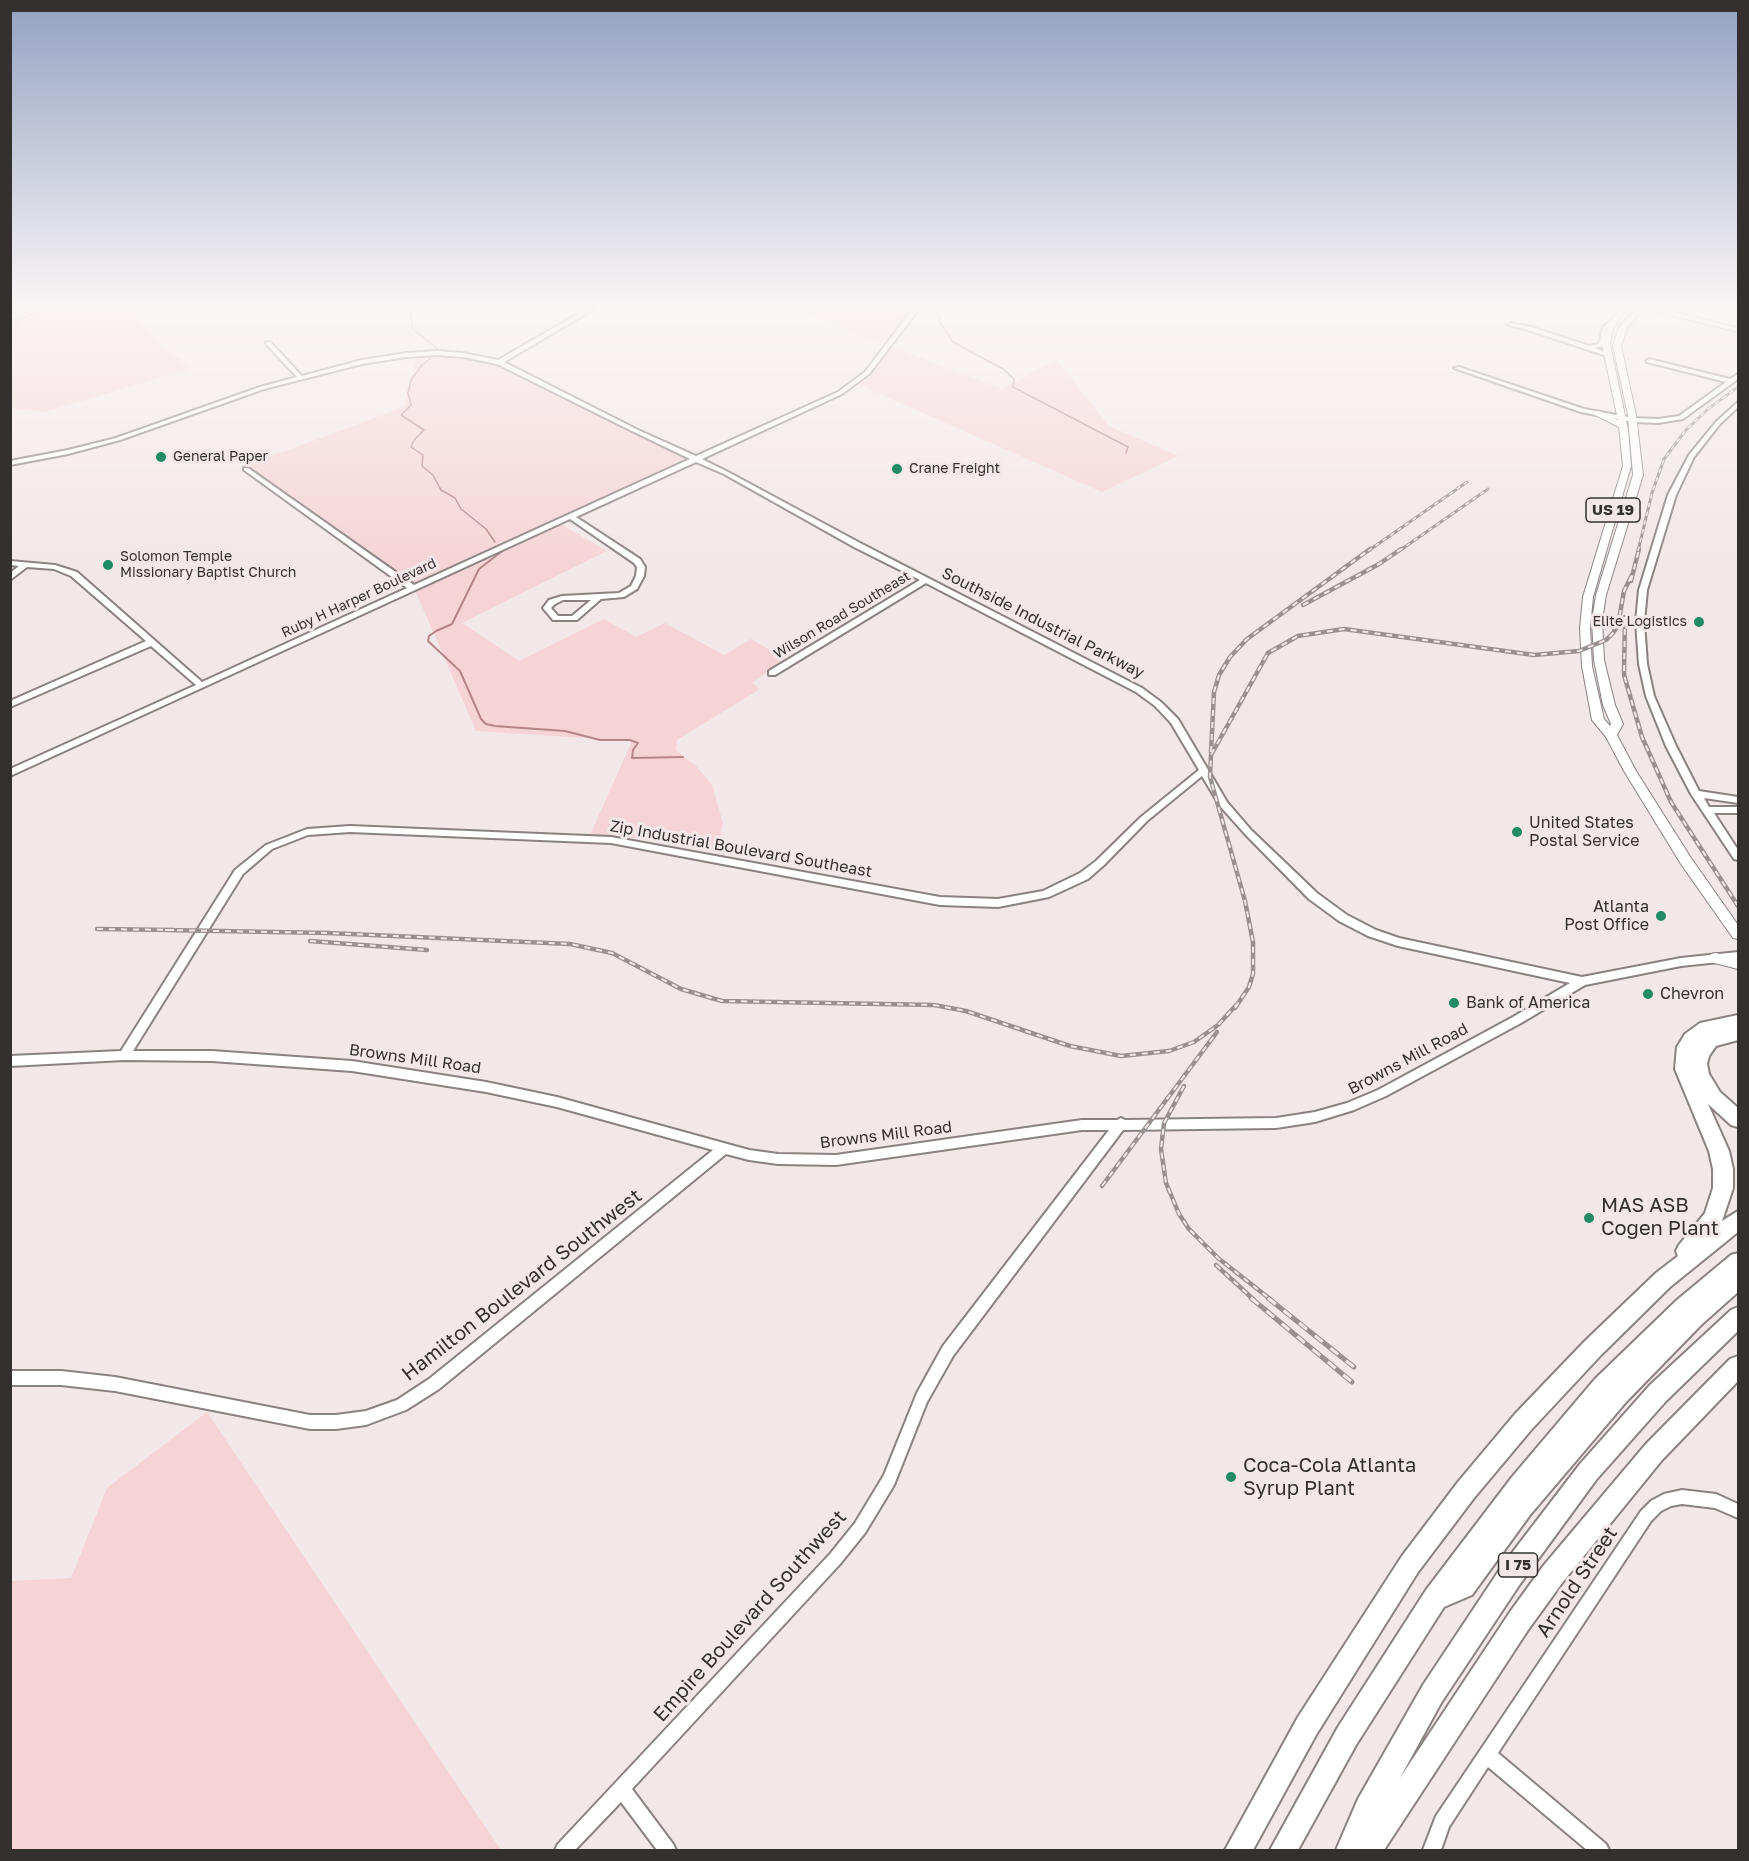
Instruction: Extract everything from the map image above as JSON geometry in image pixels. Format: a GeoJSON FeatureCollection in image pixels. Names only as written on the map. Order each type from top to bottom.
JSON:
{"type":"FeatureCollection","features":[{"type":"Feature","properties":{"kind":"highway"},"geometry":{"type":"LineString","coordinates":[[1663,1280],[1714,1217],[1723,1188],[1723,1169],[1719,1151],[1684,1068],[1686,1047],[1691,1039],[1706,1028],[1738,1022]]}},
{"type":"Feature","properties":{"kind":"highway"},"geometry":{"type":"LineString","coordinates":[[1738,1034],[1710,1041],[1700,1054],[1698,1064],[1700,1075],[1713,1097],[1738,1119]]}},
{"type":"Feature","properties":{"kind":"highway"},"geometry":{"type":"LineString","coordinates":[[1238,1851],[1307,1726],[1410,1564],[1466,1490],[1523,1422],[1593,1348],[1663,1280],[1738,1220]]}},
{"type":"Feature","properties":{"kind":"highway"},"geometry":{"type":"LineString","coordinates":[[1282,1851],[1347,1736],[1435,1599],[1520,1485],[1603,1387],[1684,1307],[1738,1262]]}},
{"type":"Feature","properties":{"kind":"highway"},"geometry":{"type":"LineString","coordinates":[[1435,1599],[1463,1586],[1522,1507],[1618,1394],[1694,1318],[1738,1279]]}},
{"type":"Feature","properties":{"kind":"highway","name":"I 75"},"geometry":{"type":"LineString","coordinates":[[1349,1851],[1368,1809],[1432,1694],[1511,1575],[1588,1472],[1658,1393],[1738,1317]]}},
{"type":"Feature","properties":{"kind":"highway"},"geometry":{"type":"LineString","coordinates":[[1368,1851],[1519,1620],[1553,1574],[1654,1452],[1738,1366]]}},
{"type":"Feature","properties":{"kind":"highway"},"geometry":{"type":"LineString","coordinates":[[1697,1408],[1738,1380]]}},
{"type":"Feature","properties":{"kind":"main road","name":"US 19"},"geometry":{"type":"LineString","coordinates":[[1593,604],[1627,466],[1622,422],[1615,392]]}},
{"type":"Feature","properties":{"kind":"main road","name":"US 19"},"geometry":{"type":"LineString","coordinates":[[1627,392],[1633,420],[1638,475],[1585,628],[1587,666],[1598,720],[1611,735],[1630,771],[1686,861],[1738,934]]}},
{"type":"Feature","properties":{"kind":"main road"},"geometry":{"type":"LineString","coordinates":[[1595,413],[1613,410],[1618,405]]}},
{"type":"Feature","properties":{"kind":"main road"},"geometry":{"type":"LineString","coordinates":[[1595,413],[1622,422]]}},
{"type":"Feature","properties":{"kind":"main road"},"geometry":{"type":"LineString","coordinates":[[1716,958],[1738,964]]}},
{"type":"Feature","properties":{"kind":"street","name":"Southside Industrial Parkway"},"geometry":{"type":"LineString","coordinates":[[10,463],[68,452],[118,439],[256,392]]}},
{"type":"Feature","properties":{"kind":"street","name":"Southside Industrial Parkway"},"geometry":{"type":"LineString","coordinates":[[558,392],[726,473],[1139,690],[1175,721],[1223,804],[1248,832],[1313,896],[1343,918],[1372,933],[1412,945],[1582,981]]}},
{"type":"Feature","properties":{"kind":"street","name":"Ruby H Harper Boulevard"},"geometry":{"type":"LineString","coordinates":[[10,773],[414,588],[489,551],[572,517],[842,392]]}},
{"type":"Feature","properties":{"kind":"street"},"geometry":{"type":"LineString","coordinates":[[1525,392],[1595,413]]}},
{"type":"Feature","properties":{"kind":"street"},"geometry":{"type":"LineString","coordinates":[[1622,422],[1677,420],[1717,392]]}},
{"type":"Feature","properties":{"kind":"street"},"geometry":{"type":"LineString","coordinates":[[1738,404],[1718,423],[1691,456],[1672,495],[1643,590],[1640,622],[1643,664],[1650,696],[1671,746],[1696,794],[1738,857]]}},
{"type":"Feature","properties":{"kind":"street","name":"Ruby H Harper Boulevard"},"geometry":{"type":"LineString","coordinates":[[678,450],[697,452],[720,448]]}},
{"type":"Feature","properties":{"kind":"street"},"geometry":{"type":"LineString","coordinates":[[720,448],[715,459],[726,473]]}},
{"type":"Feature","properties":{"kind":"street"},"geometry":{"type":"LineString","coordinates":[[677,468],[683,460],[678,450]]}},
{"type":"Feature","properties":{"kind":"street"},"geometry":{"type":"LineString","coordinates":[[246,469],[414,588]]}},
{"type":"Feature","properties":{"kind":"street"},"geometry":{"type":"LineString","coordinates":[[572,517],[637,561],[641,567],[640,576],[634,587],[621,595],[562,598],[552,602],[547,608],[556,618],[574,618],[599,597]]}},
{"type":"Feature","properties":{"kind":"street"},"geometry":{"type":"LineString","coordinates":[[10,563],[55,567],[74,574],[201,685]]}},
{"type":"Feature","properties":{"kind":"street"},"geometry":{"type":"LineString","coordinates":[[10,578],[27,564]]}},
{"type":"Feature","properties":{"kind":"street","name":"Wilson Road Southeast"},"geometry":{"type":"LineString","coordinates":[[772,673],[927,580]]}},
{"type":"Feature","properties":{"kind":"street"},"geometry":{"type":"LineString","coordinates":[[10,704],[152,642]]}},
{"type":"Feature","properties":{"kind":"street","name":"Zip Industrial Boulevard Southeast"},"geometry":{"type":"LineString","coordinates":[[124,1055],[239,872],[269,847],[308,832],[350,829],[610,840],[940,901],[998,903],[1045,894],[1084,876],[1144,819],[1204,770]]}},
{"type":"Feature","properties":{"kind":"street"},"geometry":{"type":"LineString","coordinates":[[1696,794],[1738,800]]}},
{"type":"Feature","properties":{"kind":"street"},"geometry":{"type":"LineString","coordinates":[[1707,810],[1738,810]]}},
{"type":"Feature","properties":{"kind":"street","name":"Browns Mill Road"},"geometry":{"type":"LineString","coordinates":[[10,1061],[124,1055],[279,1059],[424,1076],[557,1102],[723,1149],[778,1159],[836,1160],[1043,1129],[1121,1123],[1276,1123],[1315,1117],[1350,1107],[1382,1093],[1517,1020],[1582,981],[1671,964],[1738,956]]}},
{"type":"Feature","properties":{"kind":"street","name":"Empire Boulevard Southwest"},"geometry":{"type":"LineString","coordinates":[[564,1851],[820,1575],[860,1528],[889,1480],[922,1398],[948,1351],[1121,1123]]}},
{"type":"Feature","properties":{"kind":"street","name":"Hamilton Boulevard Southwest"},"geometry":{"type":"LineString","coordinates":[[10,1378],[61,1378],[115,1384],[310,1422],[336,1422],[366,1418],[400,1405],[434,1384],[723,1149]]}},
{"type":"Feature","properties":{"kind":"street","name":"Arnold Street"},"geometry":{"type":"LineString","coordinates":[[1432,1851],[1442,1822],[1647,1516],[1656,1506],[1675,1498],[1698,1497],[1716,1501],[1738,1511]]}},
{"type":"Feature","properties":{"kind":"street"},"geometry":{"type":"LineString","coordinates":[[1487,1755],[1600,1851]]}},
{"type":"Feature","properties":{"kind":"street"},"geometry":{"type":"LineString","coordinates":[[621,1788],[667,1851]]}},
{"type":"Feature","properties":{"kind":"shaded area"},"geometry":{"type":"Polygon","coordinates":[[[11,392],[112,392],[44,412],[11,408],[11,392]]]}},
{"type":"Feature","properties":{"kind":"shaded area"},"geometry":{"type":"Polygon","coordinates":[[[408,392],[552,392],[698,464],[613,497],[559,523],[607,551],[462,623],[519,661],[604,619],[636,637],[665,623],[724,655],[751,639],[785,659],[752,683],[760,689],[677,740],[676,750],[697,767],[712,785],[723,823],[717,851],[617,836],[590,835],[632,741],[476,731],[415,590],[245,466],[404,407],[408,392]]]}},
{"type":"Feature","properties":{"kind":"shaded area"},"geometry":{"type":"Polygon","coordinates":[[[875,392],[1082,392],[1109,426],[1178,456],[1102,492],[875,392]]]}},
{"type":"Feature","properties":{"kind":"shaded area"},"geometry":{"type":"Polygon","coordinates":[[[207,1412],[501,1850],[11,1850],[11,1581],[71,1578],[107,1488],[207,1412]]]}},
{"type":"Feature","properties":{"kind":"waterway"},"geometry":{"type":"LineString","coordinates":[[408,392],[411,405],[401,415],[424,430],[414,440],[411,447],[423,455],[422,466],[433,475],[441,490],[455,498],[461,509],[486,529],[495,542]]}},
{"type":"Feature","properties":{"kind":"waterway"},"geometry":{"type":"LineString","coordinates":[[1022,392],[1128,447],[1126,453]]}},
{"type":"Feature","properties":{"kind":"waterway"},"geometry":{"type":"LineString","coordinates":[[501,552],[479,569],[452,624],[436,631],[429,636],[428,641],[460,671],[481,719],[486,724],[495,726],[565,731],[600,740],[630,740],[638,743],[633,750],[632,758],[683,757]]}},
{"type":"Feature","properties":{"kind":"railway"},"geometry":{"type":"LineString","coordinates":[[1638,551],[1652,493],[1664,459],[1686,430],[1708,409],[1731,392]]}},
{"type":"Feature","properties":{"kind":"railway"},"geometry":{"type":"LineString","coordinates":[[1368,551],[1467,482]]}},
{"type":"Feature","properties":{"kind":"railway"},"geometry":{"type":"LineString","coordinates":[[1399,551],[1488,489]]}},
{"type":"Feature","properties":{"kind":"railway"},"geometry":{"type":"LineString","coordinates":[[1211,752],[1214,692],[1219,675],[1230,657],[1247,639],[1370,549]]}},
{"type":"Feature","properties":{"kind":"railway"},"geometry":{"type":"LineString","coordinates":[[1303,605],[1379,564],[1401,549]]}},
{"type":"Feature","properties":{"kind":"railway"},"geometry":{"type":"LineString","coordinates":[[1631,581],[1639,549]]}},
{"type":"Feature","properties":{"kind":"railway"},"geometry":{"type":"LineString","coordinates":[[1239,1002],[1249,987],[1253,974],[1253,942],[1245,901],[1210,777],[1211,755],[1268,653],[1298,636],[1344,629],[1534,655],[1579,651],[1606,640],[1613,633],[1618,625],[1624,591],[1632,575]]}},
{"type":"Feature","properties":{"kind":"railway"},"geometry":{"type":"LineString","coordinates":[[1625,617],[1624,675],[1642,737],[1671,802],[1738,906]]}},
{"type":"Feature","properties":{"kind":"railway"},"geometry":{"type":"LineString","coordinates":[[97,929],[174,930]]}},
{"type":"Feature","properties":{"kind":"railway"},"geometry":{"type":"LineString","coordinates":[[165,930],[328,933],[570,944],[612,953],[681,989],[722,1001],[934,1005],[966,1011],[1070,1046],[1121,1056],[1169,1051],[1194,1042],[1218,1025],[1239,1002]]}},
{"type":"Feature","properties":{"kind":"railway"},"geometry":{"type":"LineString","coordinates":[[310,941],[427,950]]}},
{"type":"Feature","properties":{"kind":"railway"},"geometry":{"type":"LineString","coordinates":[[1235,1008],[1239,1002]]}},
{"type":"Feature","properties":{"kind":"railway"},"geometry":{"type":"LineString","coordinates":[[1102,1186],[1217,1032]]}},
{"type":"Feature","properties":{"kind":"railway"},"geometry":{"type":"LineString","coordinates":[[1184,1086],[1164,1123],[1161,1149],[1166,1183],[1179,1214],[1189,1229],[1218,1258],[1270,1299]]}},
{"type":"Feature","properties":{"kind":"railway"},"geometry":{"type":"LineString","coordinates":[[1216,1265],[1253,1299]]}},
{"type":"Feature","properties":{"kind":"railway"},"geometry":{"type":"LineString","coordinates":[[1251,1298],[1352,1382]]}},
{"type":"Feature","properties":{"kind":"railway"},"geometry":{"type":"LineString","coordinates":[[1268,1298],[1354,1367]]}},
{"type":"Feature","properties":{"kind":"place","name":"General Paper"},"geometry":{"type":"Point","coordinates":[161,457]}},
{"type":"Feature","properties":{"kind":"place","name":"Crane Freight"},"geometry":{"type":"Point","coordinates":[897,469]}},
{"type":"Feature","properties":{"kind":"place","name":"Solomon Temple Missionary Baptist Church"},"geometry":{"type":"Point","coordinates":[108,565]}},
{"type":"Feature","properties":{"kind":"place","name":"Elite Logistics"},"geometry":{"type":"Point","coordinates":[1699,622]}},
{"type":"Feature","properties":{"kind":"place","name":"United States Postal Service"},"geometry":{"type":"Point","coordinates":[1517,832]}},
{"type":"Feature","properties":{"kind":"place","name":"Atlanta Post Office"},"geometry":{"type":"Point","coordinates":[1661,916]}},
{"type":"Feature","properties":{"kind":"place","name":"Chevron"},"geometry":{"type":"Point","coordinates":[1648,994]}},
{"type":"Feature","properties":{"kind":"place","name":"Bank of America"},"geometry":{"type":"Point","coordinates":[1454,1003]}},
{"type":"Feature","properties":{"kind":"place","name":"MAS ASB Cogen Plant"},"geometry":{"type":"Point","coordinates":[1589,1218]}},
{"type":"Feature","properties":{"kind":"place","name":"Coca-Cola Atlanta Syrup Plant"},"geometry":{"type":"Point","coordinates":[1231,1477]}}]}
